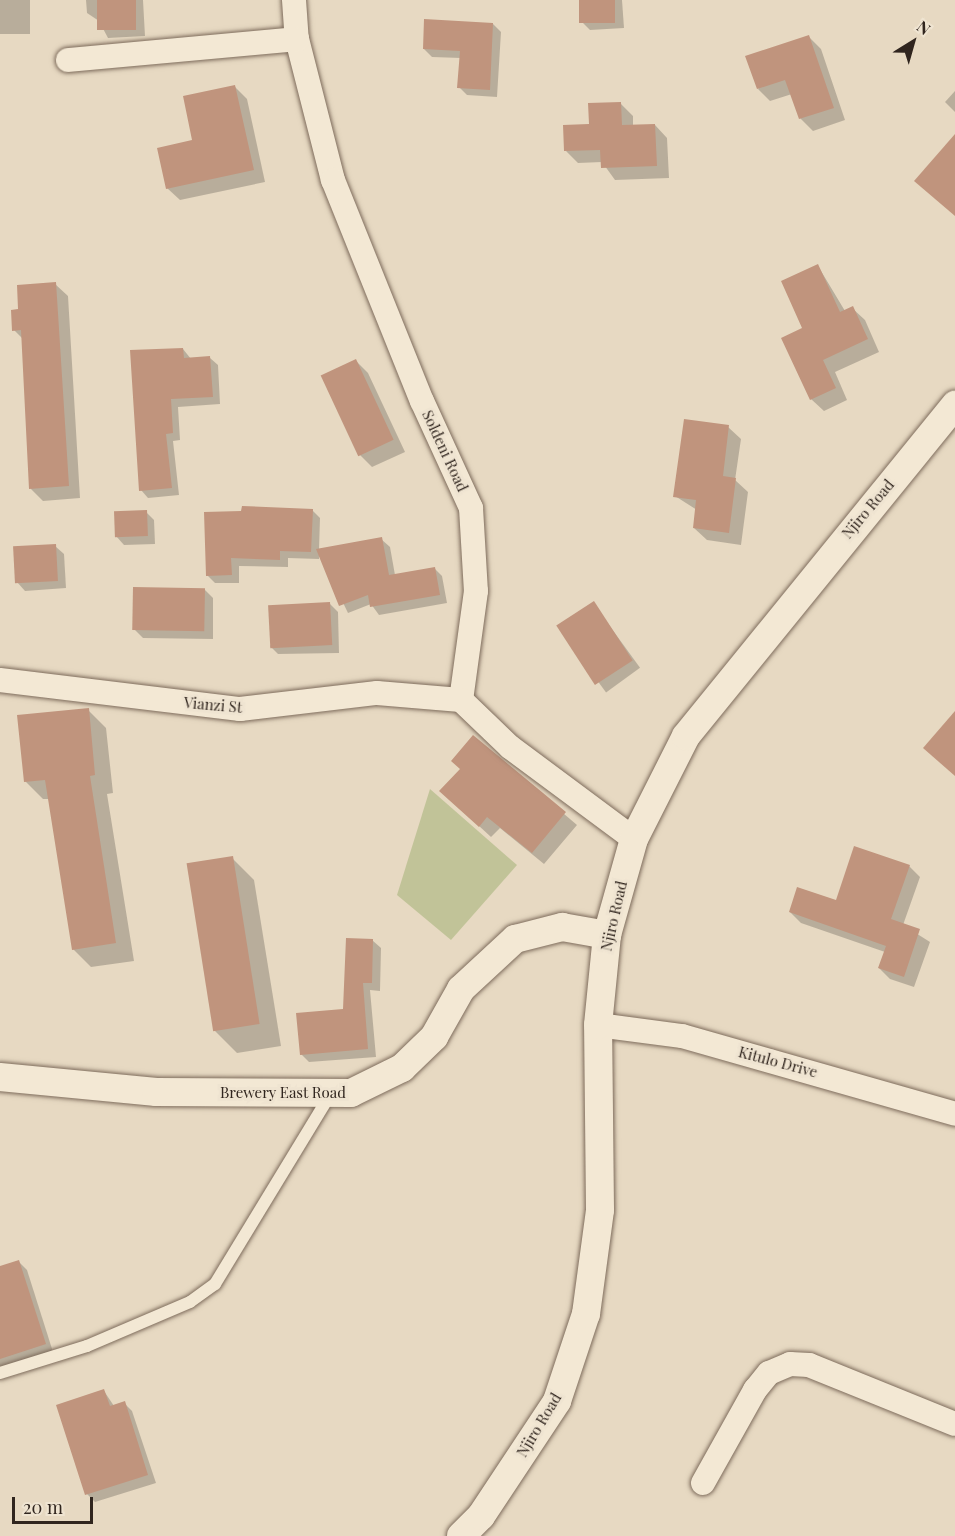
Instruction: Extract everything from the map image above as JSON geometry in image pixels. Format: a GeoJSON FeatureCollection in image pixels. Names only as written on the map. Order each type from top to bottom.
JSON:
{"type":"FeatureCollection","features":[{"type":"Feature","properties":{"kind":"street","name":"Soldeni Road"},"geometry":{"type":"LineString","coordinates":[[294,0],[297,39],[333,180],[422,401],[471,508],[476,591],[461,700]]}},
{"type":"Feature","properties":{"kind":"street"},"geometry":{"type":"LineString","coordinates":[[68,60],[297,39]]}},
{"type":"Feature","properties":{"kind":"street","name":"Njiro Road"},"geometry":{"type":"LineString","coordinates":[[461,1536],[481,1516],[557,1401],[586,1314],[600,1210],[598,1025],[607,935],[634,839],[693,726],[955,405]]}},
{"type":"Feature","properties":{"kind":"street","name":"Vianzi St"},"geometry":{"type":"LineString","coordinates":[[0,680],[240,709],[355,694],[461,700]]}},
{"type":"Feature","properties":{"kind":"street"},"geometry":{"type":"LineString","coordinates":[[461,700],[510,747],[634,839]]}},
{"type":"Feature","properties":{"kind":"street","name":"Brewery East Road"},"geometry":{"type":"LineString","coordinates":[[0,1077],[156,1092],[351,1094],[402,1068],[434,1037],[461,989],[515,939],[562,927],[607,935]]}},
{"type":"Feature","properties":{"kind":"street","name":"Kitulo Drive"},"geometry":{"type":"LineString","coordinates":[[598,1025],[682,1036],[955,1114]]}},
{"type":"Feature","properties":{"kind":"street"},"geometry":{"type":"LineString","coordinates":[[704,1484],[755,1390],[768,1372],[790,1364],[809,1365],[955,1424]]}},
{"type":"Feature","properties":{"kind":"lane"},"geometry":{"type":"LineString","coordinates":[[0,1373],[87,1346],[190,1302],[215,1284],[331,1094]]}},
{"type":"Feature","properties":{"kind":"green space"},"geometry":{"type":"Polygon","coordinates":[[[430,789],[517,865],[451,940],[397,895],[430,789]]]}},
{"type":"Feature","properties":{"kind":"building"},"geometry":{"type":"Polygon","coordinates":[[[97,0],[136,0],[136,30],[97,30],[97,0]]]}},
{"type":"Feature","properties":{"kind":"building"},"geometry":{"type":"Polygon","coordinates":[[[579,0],[615,0],[615,23],[579,23],[579,0]]]}},
{"type":"Feature","properties":{"kind":"building"},"geometry":{"type":"Polygon","coordinates":[[[424,19],[493,23],[490,90],[457,88],[460,51],[423,49],[424,19]]]}},
{"type":"Feature","properties":{"kind":"building"},"geometry":{"type":"Polygon","coordinates":[[[809,35],[834,108],[799,119],[785,80],[757,89],[745,56],[809,35]]]}},
{"type":"Feature","properties":{"kind":"building"},"geometry":{"type":"Polygon","coordinates":[[[235,85],[254,170],[166,189],[157,148],[192,140],[183,96],[235,85]]]}},
{"type":"Feature","properties":{"kind":"building"},"geometry":{"type":"Polygon","coordinates":[[[621,102],[622,125],[655,124],[657,166],[601,168],[600,150],[564,151],[563,125],[589,124],[588,103],[621,102]]]}},
{"type":"Feature","properties":{"kind":"building"},"geometry":{"type":"Polygon","coordinates":[[[955,134],[955,216],[914,181],[955,134]]]}},
{"type":"Feature","properties":{"kind":"building"},"geometry":{"type":"Polygon","coordinates":[[[818,264],[840,312],[853,306],[868,339],[823,360],[836,388],[810,400],[781,338],[802,328],[781,281],[818,264]]]}},
{"type":"Feature","properties":{"kind":"building"},"geometry":{"type":"Polygon","coordinates":[[[56,282],[69,486],[29,489],[21,330],[12,331],[11,310],[18,309],[17,285],[56,282]]]}},
{"type":"Feature","properties":{"kind":"building"},"geometry":{"type":"Polygon","coordinates":[[[183,348],[184,358],[210,356],[213,397],[171,399],[173,433],[166,434],[172,488],[139,491],[130,350],[183,348]]]}},
{"type":"Feature","properties":{"kind":"building"},"geometry":{"type":"Polygon","coordinates":[[[356,359],[394,440],[358,456],[321,375],[356,359]]]}},
{"type":"Feature","properties":{"kind":"building"},"geometry":{"type":"Polygon","coordinates":[[[684,419],[729,425],[723,476],[736,478],[729,533],[693,528],[696,500],[673,497],[684,419]]]}},
{"type":"Feature","properties":{"kind":"building"},"geometry":{"type":"Polygon","coordinates":[[[242,506],[313,509],[311,552],[280,551],[280,560],[231,558],[232,575],[206,576],[204,512],[241,511],[242,506]]]}},
{"type":"Feature","properties":{"kind":"building"},"geometry":{"type":"Polygon","coordinates":[[[147,510],[148,536],[115,537],[114,511],[147,510]]]}},
{"type":"Feature","properties":{"kind":"building"},"geometry":{"type":"Polygon","coordinates":[[[382,537],[389,575],[435,567],[440,595],[370,607],[368,595],[339,606],[316,549],[382,537]]]}},
{"type":"Feature","properties":{"kind":"building"},"geometry":{"type":"Polygon","coordinates":[[[56,544],[58,581],[15,583],[13,546],[56,544]]]}},
{"type":"Feature","properties":{"kind":"building"},"geometry":{"type":"Polygon","coordinates":[[[133,587],[205,588],[204,631],[132,630],[133,587]]]}},
{"type":"Feature","properties":{"kind":"building"},"geometry":{"type":"Polygon","coordinates":[[[594,601],[633,661],[595,685],[556,626],[594,601]]]}},
{"type":"Feature","properties":{"kind":"building"},"geometry":{"type":"Polygon","coordinates":[[[330,602],[332,645],[270,648],[268,605],[330,602]]]}},
{"type":"Feature","properties":{"kind":"building"},"geometry":{"type":"Polygon","coordinates":[[[89,708],[95,775],[90,776],[116,943],[72,950],[45,780],[24,782],[17,715],[89,708]]]}},
{"type":"Feature","properties":{"kind":"building"},"geometry":{"type":"Polygon","coordinates":[[[955,711],[955,776],[923,748],[955,711]]]}},
{"type":"Feature","properties":{"kind":"building"},"geometry":{"type":"Polygon","coordinates":[[[473,735],[566,812],[532,853],[487,817],[479,827],[439,791],[460,769],[451,761],[473,735]]]}},
{"type":"Feature","properties":{"kind":"building"},"geometry":{"type":"Polygon","coordinates":[[[854,846],[910,865],[891,919],[920,929],[904,977],[878,968],[886,946],[789,912],[797,887],[836,900],[854,846]]]}},
{"type":"Feature","properties":{"kind":"building"},"geometry":{"type":"Polygon","coordinates":[[[233,856],[260,1024],[213,1031],[187,863],[233,856]]]}},
{"type":"Feature","properties":{"kind":"building"},"geometry":{"type":"Polygon","coordinates":[[[346,938],[373,939],[372,983],[363,983],[368,1049],[300,1055],[296,1013],[343,1009],[346,938]]]}},
{"type":"Feature","properties":{"kind":"building"},"geometry":{"type":"Polygon","coordinates":[[[19,1260],[46,1344],[0,1359],[0,1266],[19,1260]]]}},
{"type":"Feature","properties":{"kind":"building"},"geometry":{"type":"Polygon","coordinates":[[[104,1389],[110,1406],[125,1401],[148,1475],[85,1495],[56,1405],[104,1389]]]}}]}
